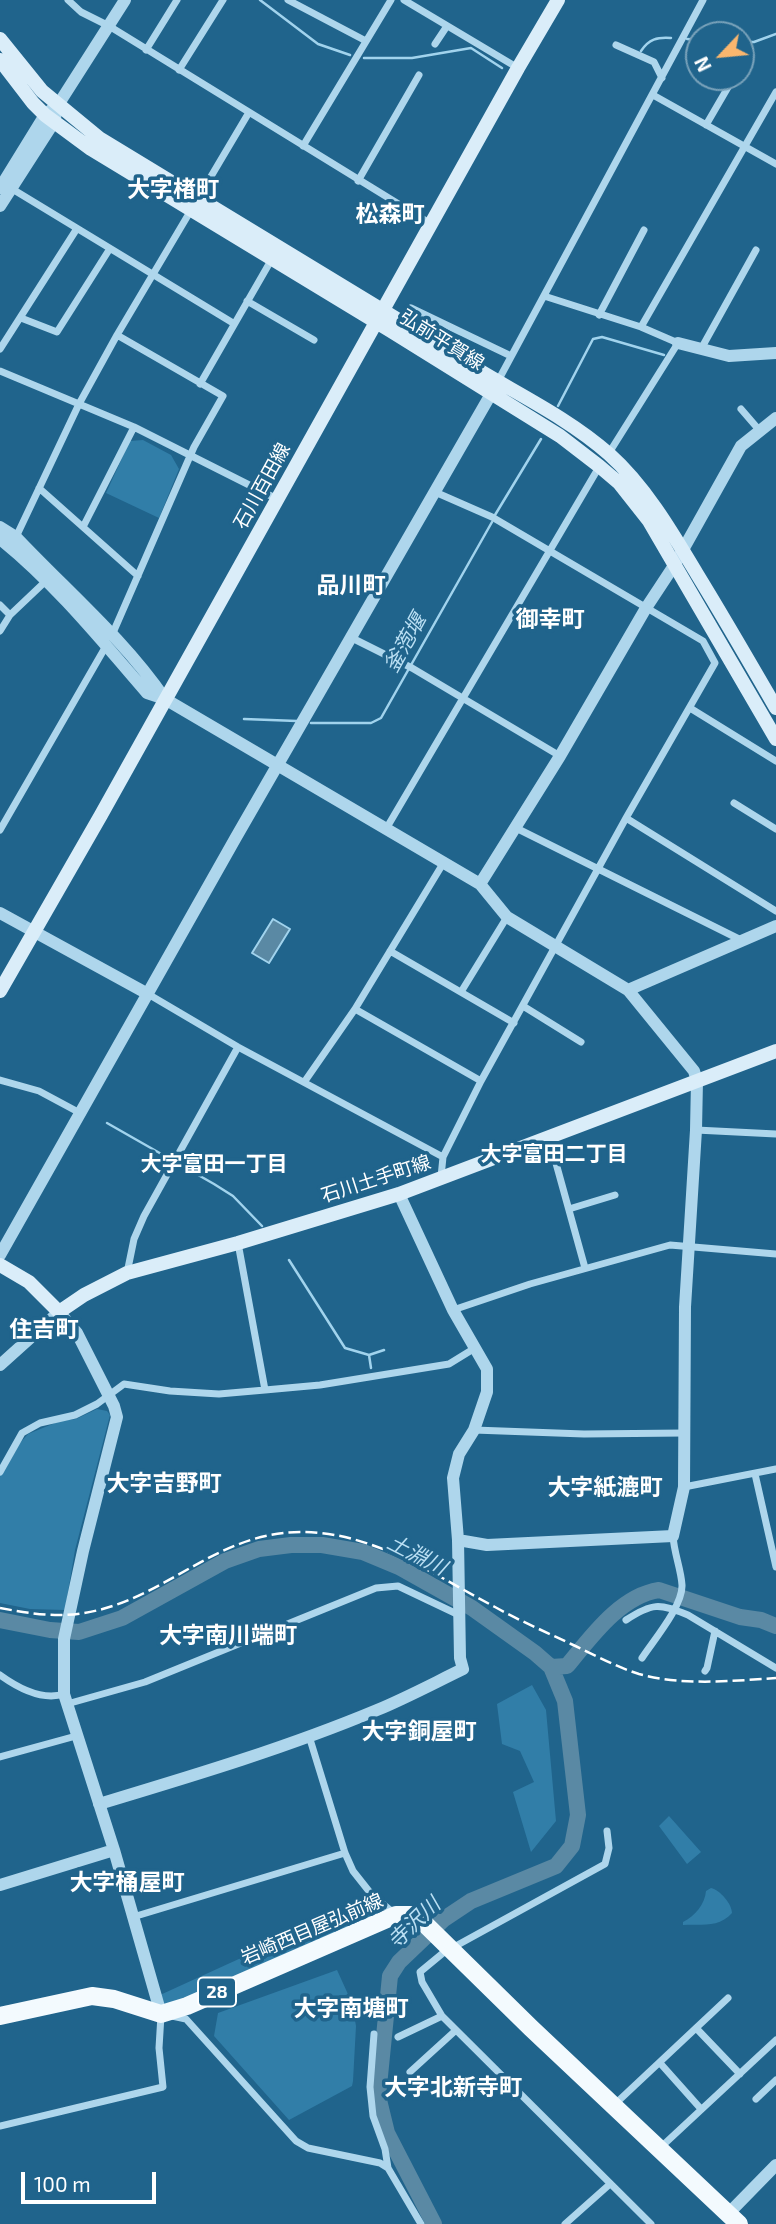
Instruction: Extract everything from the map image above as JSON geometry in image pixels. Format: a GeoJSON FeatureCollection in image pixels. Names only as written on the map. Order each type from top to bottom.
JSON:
{"type":"FeatureCollection","features":[{"type":"Feature","properties":{"kind":"main road","name":"石川百田線"},"geometry":{"type":"LineString","coordinates":[[0,991],[558,0]]}},
{"type":"Feature","properties":{"kind":"main road","name":"弘前平賀線"},"geometry":{"type":"LineString","coordinates":[[0,39],[37,84],[99,138],[196,203],[494,388],[619,483],[649,521],[776,739]]}},
{"type":"Feature","properties":{"kind":"main road","name":"弘前平賀線"},"geometry":{"type":"LineString","coordinates":[[0,60],[33,103],[91,149],[196,203]]}},
{"type":"Feature","properties":{"kind":"main road","name":"弘前平賀線"},"geometry":{"type":"LineString","coordinates":[[494,388],[565,422],[609,453],[632,479],[683,550],[776,708]]}},
{"type":"Feature","properties":{"kind":"main road","name":"石川土手町線"},"geometry":{"type":"LineString","coordinates":[[60,1312],[84,1295],[127,1273],[238,1243],[399,1194],[776,1051]]}},
{"type":"Feature","properties":{"kind":"main road"},"geometry":{"type":"LineString","coordinates":[[0,1265],[29,1282],[60,1312]]}},
{"type":"Feature","properties":{"kind":"main road","name":"岩崎西目屋弘前線"},"geometry":{"type":"LineString","coordinates":[[161,2014],[187,2007],[396,1915],[411,1915],[425,1924],[734,2219]]}},
{"type":"Feature","properties":{"kind":"main road"},"geometry":{"type":"LineString","coordinates":[[0,2015],[92,1996],[114,1999],[161,2014]]}},
{"type":"Feature","properties":{"kind":"street"},"geometry":{"type":"LineString","coordinates":[[68,0],[81,12],[431,223]]}},
{"type":"Feature","properties":{"kind":"street"},"geometry":{"type":"LineString","coordinates":[[0,206],[5,186],[125,0]]}},
{"type":"Feature","properties":{"kind":"street"},"geometry":{"type":"LineString","coordinates":[[146,50],[177,0]]}},
{"type":"Feature","properties":{"kind":"street"},"geometry":{"type":"LineString","coordinates":[[178,70],[223,0]]}},
{"type":"Feature","properties":{"kind":"street"},"geometry":{"type":"LineString","coordinates":[[288,0],[366,41]]}},
{"type":"Feature","properties":{"kind":"street"},"geometry":{"type":"LineString","coordinates":[[303,146],[391,0]]}},
{"type":"Feature","properties":{"kind":"street"},"geometry":{"type":"LineString","coordinates":[[404,0],[518,68]]}},
{"type":"Feature","properties":{"kind":"street"},"geometry":{"type":"LineString","coordinates":[[419,9],[424,0]]}},
{"type":"Feature","properties":{"kind":"street"},"geometry":{"type":"LineString","coordinates":[[0,1255],[494,388],[703,0]]}},
{"type":"Feature","properties":{"kind":"street"},"geometry":{"type":"LineString","coordinates":[[435,44],[447,26]]}},
{"type":"Feature","properties":{"kind":"street"},"geometry":{"type":"LineString","coordinates":[[616,45],[654,62],[662,78]]}},
{"type":"Feature","properties":{"kind":"street"},"geometry":{"type":"LineString","coordinates":[[621,58],[625,49]]}},
{"type":"Feature","properties":{"kind":"street"},"geometry":{"type":"LineString","coordinates":[[358,181],[419,75]]}},
{"type":"Feature","properties":{"kind":"street"},"geometry":{"type":"LineString","coordinates":[[706,125],[726,91]]}},
{"type":"Feature","properties":{"kind":"street"},"geometry":{"type":"LineString","coordinates":[[641,327],[776,92]]}},
{"type":"Feature","properties":{"kind":"street"},"geometry":{"type":"LineString","coordinates":[[653,95],[776,164]]}},
{"type":"Feature","properties":{"kind":"street"},"geometry":{"type":"LineString","coordinates":[[16,537],[79,404],[248,114]]}},
{"type":"Feature","properties":{"kind":"street"},"geometry":{"type":"LineString","coordinates":[[5,186],[233,323]]}},
{"type":"Feature","properties":{"kind":"street"},"geometry":{"type":"LineString","coordinates":[[0,349],[76,230]]}},
{"type":"Feature","properties":{"kind":"street"},"geometry":{"type":"LineString","coordinates":[[599,315],[644,230]]}},
{"type":"Feature","properties":{"kind":"street"},"geometry":{"type":"LineString","coordinates":[[21,318],[57,332],[109,250]]}},
{"type":"Feature","properties":{"kind":"street"},"geometry":{"type":"LineString","coordinates":[[700,350],[756,250]]}},
{"type":"Feature","properties":{"kind":"street"},"geometry":{"type":"LineString","coordinates":[[200,384],[275,253]]}},
{"type":"Feature","properties":{"kind":"street"},"geometry":{"type":"LineString","coordinates":[[544,296],[641,327],[700,350],[729,356],[776,353]]}},
{"type":"Feature","properties":{"kind":"street"},"geometry":{"type":"LineString","coordinates":[[247,301],[314,341]]}},
{"type":"Feature","properties":{"kind":"street"},"geometry":{"type":"LineString","coordinates":[[411,308],[511,356]]}},
{"type":"Feature","properties":{"kind":"street"},"geometry":{"type":"LineString","coordinates":[[0,830],[3,818],[31,779],[109,640],[190,457],[223,396],[117,335]]}},
{"type":"Feature","properties":{"kind":"street"},"geometry":{"type":"LineString","coordinates":[[609,453],[678,343]]}},
{"type":"Feature","properties":{"kind":"street"},"geometry":{"type":"LineString","coordinates":[[0,371],[134,427],[276,499]]}},
{"type":"Feature","properties":{"kind":"street"},"geometry":{"type":"LineString","coordinates":[[741,409],[760,431]]}},
{"type":"Feature","properties":{"kind":"street"},"geometry":{"type":"LineString","coordinates":[[480,884],[675,564],[741,446],[776,418]]}},
{"type":"Feature","properties":{"kind":"street"},"geometry":{"type":"LineString","coordinates":[[83,527],[134,427]]}},
{"type":"Feature","properties":{"kind":"street"},"geometry":{"type":"LineString","coordinates":[[386,829],[599,466]]}},
{"type":"Feature","properties":{"kind":"street"},"geometry":{"type":"LineString","coordinates":[[39,488],[138,576]]}},
{"type":"Feature","properties":{"kind":"street"},"geometry":{"type":"LineString","coordinates":[[435,492],[492,517],[703,641],[715,663],[481,1081],[443,1157],[440,1179]]}},
{"type":"Feature","properties":{"kind":"street"},"geometry":{"type":"LineString","coordinates":[[0,527],[16,537],[49,578],[109,640],[147,693],[165,699],[480,884],[508,917],[628,990],[694,1071],[697,1081],[696,1130],[688,1246],[684,1487],[673,1536],[681,1589],[675,1608],[642,1658]]}},
{"type":"Feature","properties":{"kind":"street"},"geometry":{"type":"LineString","coordinates":[[0,538],[49,578]]}},
{"type":"Feature","properties":{"kind":"street"},"geometry":{"type":"LineString","coordinates":[[0,631],[10,615],[49,578]]}},
{"type":"Feature","properties":{"kind":"street"},"geometry":{"type":"LineString","coordinates":[[0,605],[10,615]]}},
{"type":"Feature","properties":{"kind":"street"},"geometry":{"type":"LineString","coordinates":[[352,638],[410,667],[560,756]]}},
{"type":"Feature","properties":{"kind":"street"},"geometry":{"type":"LineString","coordinates":[[690,708],[776,761]]}},
{"type":"Feature","properties":{"kind":"street"},"geometry":{"type":"LineString","coordinates":[[734,803],[776,830]]}},
{"type":"Feature","properties":{"kind":"street"},"geometry":{"type":"LineString","coordinates":[[626,818],[776,911]]}},
{"type":"Feature","properties":{"kind":"street"},"geometry":{"type":"LineString","coordinates":[[516,828],[742,941]]}},
{"type":"Feature","properties":{"kind":"street"},"geometry":{"type":"LineString","coordinates":[[305,1081],[355,1009],[444,862]]}},
{"type":"Feature","properties":{"kind":"street"},"geometry":{"type":"LineString","coordinates":[[0,913],[443,1157]]}},
{"type":"Feature","properties":{"kind":"street"},"geometry":{"type":"LineString","coordinates":[[461,992],[508,917]]}},
{"type":"Feature","properties":{"kind":"street"},"geometry":{"type":"LineString","coordinates":[[628,990],[776,926]]}},
{"type":"Feature","properties":{"kind":"street"},"geometry":{"type":"LineString","coordinates":[[390,951],[513,1023]]}},
{"type":"Feature","properties":{"kind":"street"},"geometry":{"type":"LineString","coordinates":[[523,1006],[581,1042]]}},
{"type":"Feature","properties":{"kind":"street"},"geometry":{"type":"LineString","coordinates":[[355,1009],[481,1081]]}},
{"type":"Feature","properties":{"kind":"street"},"geometry":{"type":"LineString","coordinates":[[127,1273],[134,1239],[155,1192],[238,1046]]}},
{"type":"Feature","properties":{"kind":"street"},"geometry":{"type":"LineString","coordinates":[[0,1080],[39,1091],[80,1113]]}},
{"type":"Feature","properties":{"kind":"street"},"geometry":{"type":"LineString","coordinates":[[696,1130],[776,1134]]}},
{"type":"Feature","properties":{"kind":"street"},"geometry":{"type":"LineString","coordinates":[[548,1138],[585,1268]]}},
{"type":"Feature","properties":{"kind":"street"},"geometry":{"type":"LineString","coordinates":[[99,1804],[199,1774],[309,1736],[377,1710],[463,1669],[460,1658],[458,1539],[453,1478],[459,1454],[474,1430],[487,1392],[487,1369],[453,1310],[399,1194]]}},
{"type":"Feature","properties":{"kind":"street"},"geometry":{"type":"LineString","coordinates":[[569,1209],[615,1195]]}},
{"type":"Feature","properties":{"kind":"street"},"geometry":{"type":"LineString","coordinates":[[238,1243],[265,1390]]}},
{"type":"Feature","properties":{"kind":"street"},"geometry":{"type":"LineString","coordinates":[[453,1310],[530,1283],[670,1245],[776,1254]]}},
{"type":"Feature","properties":{"kind":"street"},"geometry":{"type":"LineString","coordinates":[[0,1365],[5,1357],[60,1312],[77,1333],[117,1417],[83,1551],[65,1636],[66,1699],[114,1850],[161,2014],[159,2048],[163,2087],[0,2126]]}},
{"type":"Feature","properties":{"kind":"street"},"geometry":{"type":"LineString","coordinates":[[0,1472],[22,1433],[40,1423],[75,1415],[97,1404],[124,1384],[170,1391],[219,1394],[320,1385],[449,1364],[475,1348]]}},
{"type":"Feature","properties":{"kind":"street"},"geometry":{"type":"LineString","coordinates":[[474,1430],[584,1434],[684,1433]]}},
{"type":"Feature","properties":{"kind":"street"},"geometry":{"type":"LineString","coordinates":[[684,1487],[776,1469]]}},
{"type":"Feature","properties":{"kind":"street"},"geometry":{"type":"LineString","coordinates":[[755,1474],[776,1567]]}},
{"type":"Feature","properties":{"kind":"street"},"geometry":{"type":"LineString","coordinates":[[458,1539],[487,1545],[673,1536]]}},
{"type":"Feature","properties":{"kind":"street"},"geometry":{"type":"LineString","coordinates":[[0,1675],[16,1687],[66,1699],[145,1682],[376,1588],[398,1586],[458,1615]]}},
{"type":"Feature","properties":{"kind":"street"},"geometry":{"type":"LineString","coordinates":[[626,1620],[644,1608],[657,1605],[675,1608],[776,1668]]}},
{"type":"Feature","properties":{"kind":"street"},"geometry":{"type":"LineString","coordinates":[[705,1671],[708,1668],[715,1631]]}},
{"type":"Feature","properties":{"kind":"street"},"geometry":{"type":"LineString","coordinates":[[0,1757],[76,1736]]}},
{"type":"Feature","properties":{"kind":"street"},"geometry":{"type":"LineString","coordinates":[[309,1736],[345,1853],[359,1880],[396,1915]]}},
{"type":"Feature","properties":{"kind":"street"},"geometry":{"type":"LineString","coordinates":[[607,1831],[609,1848],[605,1864],[449,1948],[420,1972],[422,1982],[442,2017],[651,2224]]}},
{"type":"Feature","properties":{"kind":"street"},"geometry":{"type":"LineString","coordinates":[[0,1885],[114,1850]]}},
{"type":"Feature","properties":{"kind":"street"},"geometry":{"type":"LineString","coordinates":[[134,1917],[345,1853]]}},
{"type":"Feature","properties":{"kind":"street"},"geometry":{"type":"LineString","coordinates":[[614,2105],[728,1998]]}},
{"type":"Feature","properties":{"kind":"street"},"geometry":{"type":"LineString","coordinates":[[161,2014],[186,2019],[296,2141],[308,2148],[380,2163],[388,2168]]}},
{"type":"Feature","properties":{"kind":"street"},"geometry":{"type":"LineString","coordinates":[[398,2037],[442,2017]]}},
{"type":"Feature","properties":{"kind":"street"},"geometry":{"type":"LineString","coordinates":[[696,2028],[740,2074]]}},
{"type":"Feature","properties":{"kind":"street"},"geometry":{"type":"LineString","coordinates":[[410,2072],[455,2031]]}},
{"type":"Feature","properties":{"kind":"street"},"geometry":{"type":"LineString","coordinates":[[374,2034],[370,2104],[385,2149],[388,2168],[421,2224]]}},
{"type":"Feature","properties":{"kind":"street"},"geometry":{"type":"LineString","coordinates":[[660,2148],[776,2040]]}},
{"type":"Feature","properties":{"kind":"street"},"geometry":{"type":"LineString","coordinates":[[660,2063],[701,2109]]}},
{"type":"Feature","properties":{"kind":"street"},"geometry":{"type":"LineString","coordinates":[[756,2099],[776,2080]]}},
{"type":"Feature","properties":{"kind":"street"},"geometry":{"type":"LineString","coordinates":[[734,2219],[776,2165]]}},
{"type":"Feature","properties":{"kind":"street"},"geometry":{"type":"LineString","coordinates":[[565,2224],[610,2184]]}},
{"type":"Feature","properties":{"kind":"shaded area"},"geometry":{"type":"Polygon","coordinates":[[[143,440],[171,455],[179,469],[159,518],[106,493],[130,441],[143,440]]]}},
{"type":"Feature","properties":{"kind":"shaded area"},"geometry":{"type":"Polygon","coordinates":[[[273,919],[290,929],[269,963],[252,953],[273,919]]]}},
{"type":"Feature","properties":{"kind":"shaded area"},"geometry":{"type":"Polygon","coordinates":[[[97,1409],[107,1411],[110,1415],[75,1550],[65,1610],[30,1609],[0,1603],[0,1475],[28,1434],[60,1421],[76,1419],[97,1409]]]}},
{"type":"Feature","properties":{"kind":"shaded area"},"geometry":{"type":"Polygon","coordinates":[[[532,1685],[546,1710],[556,1821],[531,1852],[513,1792],[534,1782],[520,1751],[502,1744],[497,1704],[532,1685]]]}},
{"type":"Feature","properties":{"kind":"shaded area"},"geometry":{"type":"Polygon","coordinates":[[[669,1816],[701,1852],[687,1864],[659,1826],[669,1816]]]}},
{"type":"Feature","properties":{"kind":"shaded area"},"geometry":{"type":"Polygon","coordinates":[[[711,1888],[725,1898],[732,1913],[716,1923],[683,1925],[683,1922],[699,1909],[706,1891],[711,1888]]]}},
{"type":"Feature","properties":{"kind":"shaded area"},"geometry":{"type":"Polygon","coordinates":[[[368,1900],[380,1910],[379,1913],[165,2007],[160,1995],[368,1900]]]}},
{"type":"Feature","properties":{"kind":"shaded area"},"geometry":{"type":"Polygon","coordinates":[[[337,1970],[352,2003],[356,2026],[352,2086],[289,2120],[214,2036],[218,2013],[337,1970]]]}},
{"type":"Feature","properties":{"kind":"waterway"},"geometry":{"type":"LineString","coordinates":[[260,0],[318,44],[350,55]]}},
{"type":"Feature","properties":{"kind":"waterway"},"geometry":{"type":"LineString","coordinates":[[755,42],[776,34]]}},
{"type":"Feature","properties":{"kind":"waterway"},"geometry":{"type":"LineString","coordinates":[[641,51],[654,40],[671,38]]}},
{"type":"Feature","properties":{"kind":"waterway"},"geometry":{"type":"LineString","coordinates":[[364,58],[412,58],[471,48],[502,68]]}},
{"type":"Feature","properties":{"kind":"waterway","name":"釜萢堰"},"geometry":{"type":"LineString","coordinates":[[558,406],[593,339],[602,337],[664,355]]}},
{"type":"Feature","properties":{"kind":"waterway","name":"釜萢堰"},"geometry":{"type":"LineString","coordinates":[[495,515],[541,439]]}},
{"type":"Feature","properties":{"kind":"waterway","name":"釜萢堰"},"geometry":{"type":"LineString","coordinates":[[311,723],[371,723],[381,718],[492,522]]}},
{"type":"Feature","properties":{"kind":"waterway","name":"釜萢堰"},"geometry":{"type":"LineString","coordinates":[[244,719],[297,721]]}},
{"type":"Feature","properties":{"kind":"waterway"},"geometry":{"type":"LineString","coordinates":[[107,1123],[233,1196],[262,1226]]}},
{"type":"Feature","properties":{"kind":"waterway"},"geometry":{"type":"LineString","coordinates":[[289,1260],[345,1348],[369,1355],[384,1350]]}},
{"type":"Feature","properties":{"kind":"waterway"},"geometry":{"type":"LineString","coordinates":[[369,1355],[371,1368]]}},
{"type":"Feature","properties":{"kind":"waterway","name":"寺沢川"},"geometry":{"type":"LineString","coordinates":[[0,1620],[50,1630],[79,1632],[122,1618],[225,1561],[259,1549],[322,1545],[363,1552],[399,1567],[472,1608],[551,1667],[565,1701],[578,1815],[572,1846],[556,1866],[471,1901],[444,1919],[399,1962],[390,1976],[378,2096],[387,2133],[434,2224]]}},
{"type":"Feature","properties":{"kind":"waterway","name":"土淵川"},"geometry":{"type":"LineString","coordinates":[[551,1667],[567,1666],[596,1631],[619,1609],[632,1600],[659,1590],[776,1626]]}},
{"type":"Feature","properties":{"kind":"railway"},"geometry":{"type":"LineString","coordinates":[[0,1608],[52,1615],[84,1613],[115,1605],[144,1593],[225,1550],[254,1539],[286,1533],[321,1533],[367,1543],[390,1552],[523,1622],[639,1674],[690,1681],[776,1678]]}},
{"type":"Feature","properties":{"kind":"district","name":"大字楮町"},"geometry":{"type":"Point","coordinates":[173,189]}},
{"type":"Feature","properties":{"kind":"district","name":"松森町"},"geometry":{"type":"Point","coordinates":[390,214]}},
{"type":"Feature","properties":{"kind":"district","name":"品川町"},"geometry":{"type":"Point","coordinates":[351,585]}},
{"type":"Feature","properties":{"kind":"district","name":"御幸町"},"geometry":{"type":"Point","coordinates":[550,619]}},
{"type":"Feature","properties":{"kind":"district","name":"大字富田二丁目"},"geometry":{"type":"Point","coordinates":[554,1154]}},
{"type":"Feature","properties":{"kind":"district","name":"大字富田一丁目"},"geometry":{"type":"Point","coordinates":[214,1164]}},
{"type":"Feature","properties":{"kind":"district","name":"住吉町"},"geometry":{"type":"Point","coordinates":[44,1329]}},
{"type":"Feature","properties":{"kind":"district","name":"大字吉野町"},"geometry":{"type":"Point","coordinates":[164,1483]}},
{"type":"Feature","properties":{"kind":"district","name":"大字紙漉町"},"geometry":{"type":"Point","coordinates":[605,1487]}},
{"type":"Feature","properties":{"kind":"district","name":"大字南川端町"},"geometry":{"type":"Point","coordinates":[228,1635]}},
{"type":"Feature","properties":{"kind":"district","name":"大字銅屋町"},"geometry":{"type":"Point","coordinates":[419,1731]}},
{"type":"Feature","properties":{"kind":"district","name":"大字桶屋町"},"geometry":{"type":"Point","coordinates":[127,1882]}},
{"type":"Feature","properties":{"kind":"district","name":"大字南塘町"},"geometry":{"type":"Point","coordinates":[351,2008]}},
{"type":"Feature","properties":{"kind":"district","name":"大字北新寺町"},"geometry":{"type":"Point","coordinates":[453,2087]}}]}
